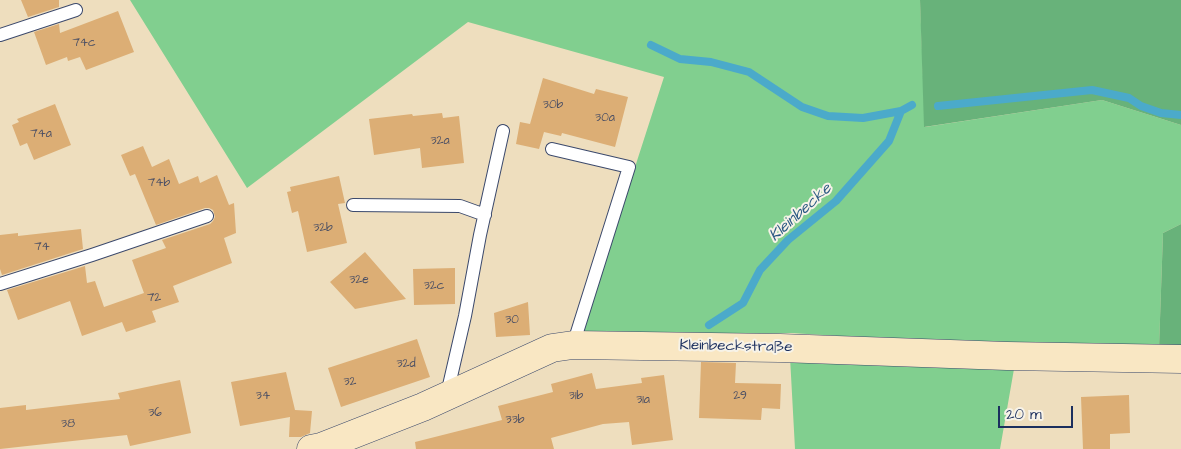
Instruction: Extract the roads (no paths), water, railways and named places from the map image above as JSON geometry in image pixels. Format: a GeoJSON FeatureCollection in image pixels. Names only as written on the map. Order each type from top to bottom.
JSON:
{"type":"FeatureCollection","features":[{"type":"Feature","properties":{"kind":"street","name":"Kleinbeckstraße"},"geometry":{"type":"LineString","coordinates":[[311,449],[423,408],[552,348],[573,345],[780,348],[1181,360]]}},
{"type":"Feature","properties":{"kind":"lane"},"geometry":{"type":"LineString","coordinates":[[0,35],[76,10]]}},
{"type":"Feature","properties":{"kind":"lane"},"geometry":{"type":"LineString","coordinates":[[446,397],[504,131]]}},
{"type":"Feature","properties":{"kind":"lane"},"geometry":{"type":"LineString","coordinates":[[552,149],[629,167],[573,345]]}},
{"type":"Feature","properties":{"kind":"lane"},"geometry":{"type":"LineString","coordinates":[[353,205],[460,206],[485,215]]}},
{"type":"Feature","properties":{"kind":"lane"},"geometry":{"type":"LineString","coordinates":[[0,284],[207,216]]}},
{"type":"Feature","properties":{"kind":"waterway","name":"Kleinbecke"},"geometry":{"type":"LineString","coordinates":[[651,45],[680,59],[711,62],[749,72],[802,107],[828,116],[863,118],[901,111],[912,105]]}},
{"type":"Feature","properties":{"kind":"waterway","name":"Kleinbecke"},"geometry":{"type":"LineString","coordinates":[[938,106],[1092,90],[1129,98],[1141,106],[1161,113],[1181,115]]}},
{"type":"Feature","properties":{"kind":"waterway","name":"Kleinbecke"},"geometry":{"type":"LineString","coordinates":[[709,325],[743,303],[760,270],[788,240],[836,201],[889,141],[901,111]]}}]}
